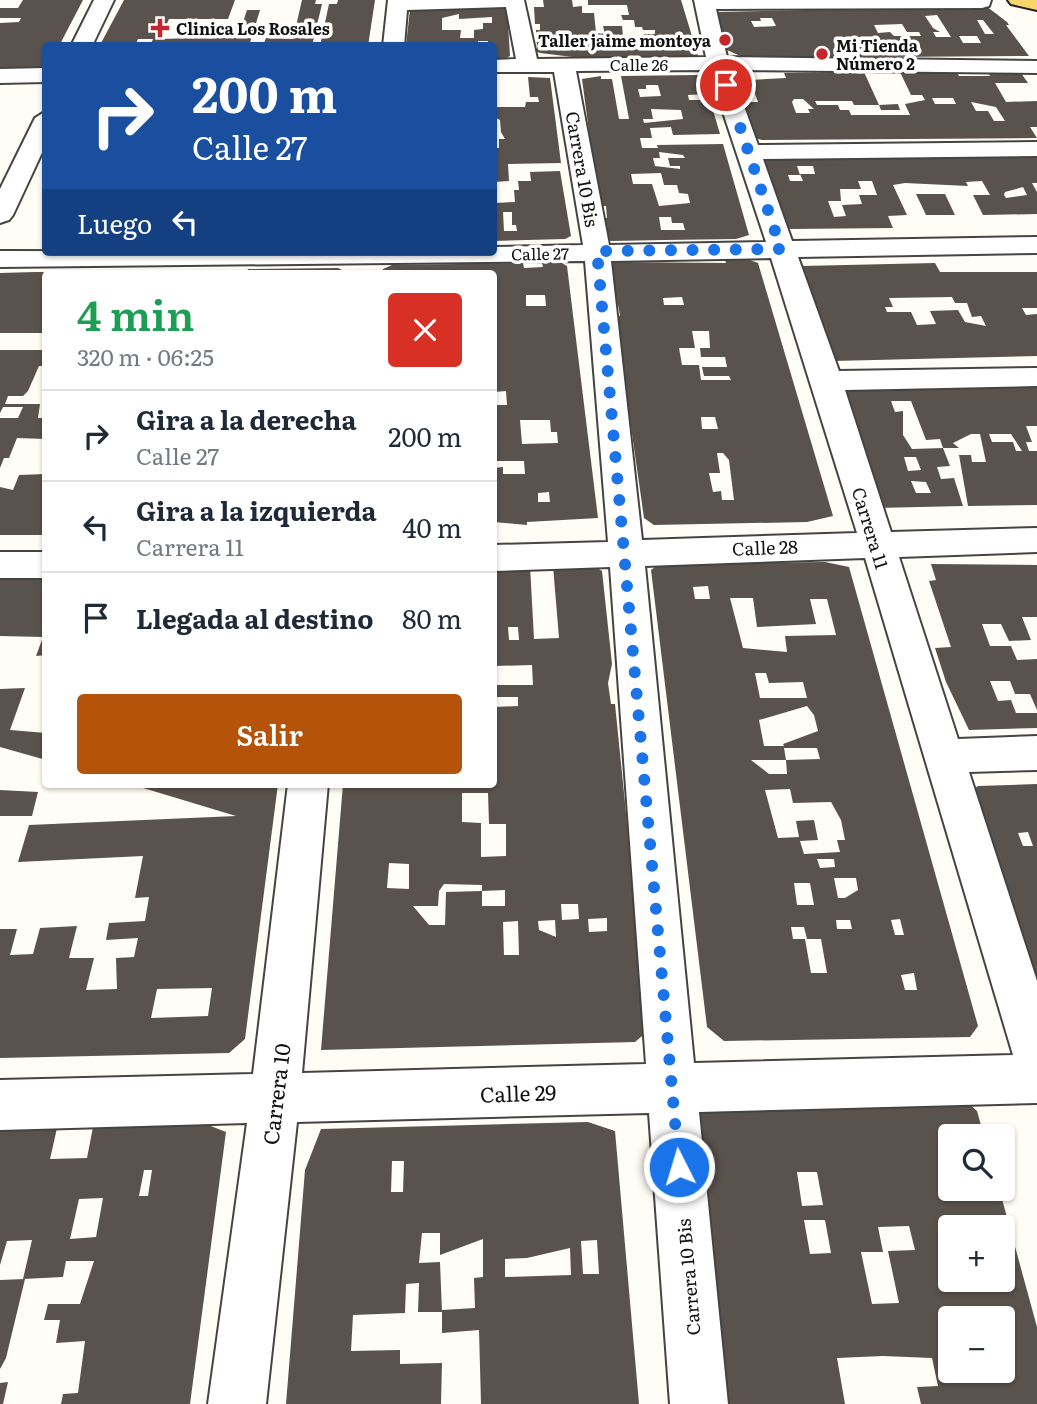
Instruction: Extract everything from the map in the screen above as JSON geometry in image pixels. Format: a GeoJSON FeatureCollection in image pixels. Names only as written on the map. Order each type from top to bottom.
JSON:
{"type":"FeatureCollection","features":[{"type":"Feature","properties":{"kind":"main road"},"geometry":{"type":"LineString","coordinates":[[1018,0],[1037,4]]}},
{"type":"Feature","properties":{"kind":"street"},"geometry":{"type":"LineString","coordinates":[[83,42],[104,0]]}},
{"type":"Feature","properties":{"kind":"street"},"geometry":{"type":"LineString","coordinates":[[393,42],[398,2],[515,1],[527,65]]}},
{"type":"Feature","properties":{"kind":"street"},"geometry":{"type":"LineString","coordinates":[[705,2],[982,2]]}},
{"type":"Feature","properties":{"kind":"street","name":"Carrera 11"},"geometry":{"type":"LineString","coordinates":[[705,2],[718,63],[751,152],[827,381],[875,543],[1037,1055]]}},
{"type":"Feature","properties":{"kind":"street","name":"Calle 26"},"geometry":{"type":"LineString","coordinates":[[497,66],[718,63],[1037,67]]}},
{"type":"Feature","properties":{"kind":"street","name":"Carrera 10 Bis"},"geometry":{"type":"LineString","coordinates":[[564,64],[597,251],[626,552],[699,1404]]}},
{"type":"Feature","properties":{"kind":"street"},"geometry":{"type":"LineString","coordinates":[[0,76],[42,75]]}},
{"type":"Feature","properties":{"kind":"street"},"geometry":{"type":"LineString","coordinates":[[0,215],[42,126]]}},
{"type":"Feature","properties":{"kind":"street"},"geometry":{"type":"LineString","coordinates":[[751,152],[1037,149]]}},
{"type":"Feature","properties":{"kind":"street","name":"Calle 27"},"geometry":{"type":"LineString","coordinates":[[497,255],[597,251],[1037,245]]}},
{"type":"Feature","properties":{"kind":"street","name":"Calle 27"},"geometry":{"type":"LineString","coordinates":[[0,259],[370,261],[484,256]]}},
{"type":"Feature","properties":{"kind":"street"},"geometry":{"type":"LineString","coordinates":[[827,381],[1037,377]]}},
{"type":"Feature","properties":{"kind":"street","name":"Calle 28"},"geometry":{"type":"LineString","coordinates":[[497,558],[875,543],[1037,540]]}},
{"type":"Feature","properties":{"kind":"street"},"geometry":{"type":"LineString","coordinates":[[0,565],[42,565]]}},
{"type":"Feature","properties":{"kind":"street"},"geometry":{"type":"LineString","coordinates":[[942,757],[1037,753]]}},
{"type":"Feature","properties":{"kind":"street","name":"Carrera 10"},"geometry":{"type":"LineString","coordinates":[[237,1404],[275,1098],[308,788]]}},
{"type":"Feature","properties":{"kind":"street","name":"Calle 29"},"geometry":{"type":"LineString","coordinates":[[0,1105],[1037,1079]]}},
{"type":"Feature","properties":{"kind":"building"},"geometry":{"type":"Polygon","coordinates":[[[23,0],[83,0],[61,42],[42,42],[42,68],[0,69],[0,23],[19,22],[21,18],[0,18],[0,8],[18,8],[23,0]]]}},
{"type":"Feature","properties":{"kind":"building","name":"Clinica Los Rosales"},"geometry":{"type":"Polygon","coordinates":[[[124,0],[235,0],[228,19],[169,19],[160,39],[195,38],[199,27],[242,25],[247,10],[260,10],[250,42],[152,42],[153,39],[138,39],[137,42],[102,42],[124,0]]]}},
{"type":"Feature","properties":{"kind":"building"},"geometry":{"type":"Polygon","coordinates":[[[302,0],[316,0],[315,4],[322,4],[313,42],[264,42],[266,38],[293,39],[302,0]]]}},
{"type":"Feature","properties":{"kind":"building"},"geometry":{"type":"Polygon","coordinates":[[[338,0],[375,0],[369,42],[321,42],[329,4],[337,4],[338,0]]]}},
{"type":"Feature","properties":{"kind":"building"},"geometry":{"type":"Polygon","coordinates":[[[543,0],[572,0],[573,7],[582,6],[582,13],[594,13],[596,33],[605,34],[603,26],[622,26],[623,36],[637,36],[638,40],[645,40],[644,34],[655,34],[655,30],[643,30],[642,27],[635,27],[634,20],[623,20],[621,15],[629,15],[627,5],[588,5],[588,0],[681,0],[698,56],[641,57],[642,60],[628,61],[627,57],[589,59],[540,53],[533,50],[537,48],[536,30],[540,30],[540,24],[535,24],[534,7],[544,7],[543,0]]]}},
{"type":"Feature","properties":{"kind":"building"},"geometry":{"type":"Polygon","coordinates":[[[986,6],[1007,22],[1009,25],[1006,25],[1029,56],[745,58],[727,50],[714,12],[986,6]],[[937,15],[925,16],[933,28],[940,32],[933,32],[936,37],[951,37],[937,15]],[[760,18],[761,21],[751,21],[754,27],[776,26],[772,18],[760,18]],[[977,20],[985,34],[994,34],[983,20],[977,20]],[[902,24],[874,25],[878,33],[921,36],[919,32],[907,32],[902,24]],[[959,36],[963,43],[981,43],[977,36],[959,36]]]}},
{"type":"Feature","properties":{"kind":"building"},"geometry":{"type":"Polygon","coordinates":[[[507,8],[510,56],[506,58],[497,58],[497,42],[406,42],[410,9],[507,8]],[[459,14],[442,18],[442,30],[461,30],[460,38],[474,38],[474,30],[483,29],[483,23],[492,23],[492,17],[459,19],[459,14]]]}},
{"type":"Feature","properties":{"kind":"building"},"geometry":{"type":"Polygon","coordinates":[[[956,71],[959,76],[990,76],[988,71],[1021,73],[1028,83],[995,83],[1006,102],[1037,101],[1037,127],[1030,127],[1037,138],[755,138],[744,102],[758,102],[750,80],[786,78],[784,73],[864,72],[879,105],[854,105],[852,101],[815,101],[817,105],[838,105],[840,110],[849,110],[851,115],[910,115],[905,104],[925,100],[922,95],[911,95],[900,72],[956,71]],[[932,98],[935,104],[956,104],[953,98],[932,98]],[[794,99],[792,102],[796,113],[810,113],[808,109],[814,109],[803,99],[794,99]],[[971,102],[976,111],[988,111],[994,121],[1005,121],[996,107],[971,102]]]}},
{"type":"Feature","properties":{"kind":"building"},"geometry":{"type":"Polygon","coordinates":[[[601,76],[601,79],[612,79],[619,119],[629,119],[621,76],[704,77],[709,94],[688,95],[689,100],[710,100],[720,134],[673,135],[671,127],[650,128],[652,138],[640,138],[642,148],[658,148],[657,145],[723,144],[749,235],[736,239],[611,241],[603,237],[601,218],[607,218],[606,206],[599,206],[582,79],[601,76]],[[646,85],[646,89],[638,89],[640,97],[661,96],[658,85],[646,85]],[[651,109],[653,119],[643,119],[644,123],[683,119],[681,110],[651,109]],[[659,152],[660,158],[653,158],[655,166],[680,169],[680,166],[670,166],[668,158],[685,158],[683,155],[659,152]],[[661,173],[631,174],[633,184],[652,184],[659,206],[690,203],[688,194],[679,193],[677,185],[664,185],[661,173]],[[659,217],[661,230],[685,230],[683,223],[672,223],[671,217],[659,217]]]}},
{"type":"Feature","properties":{"kind":"building"},"geometry":{"type":"Polygon","coordinates":[[[528,77],[550,78],[561,163],[508,164],[509,181],[497,182],[497,148],[499,139],[505,139],[500,120],[497,118],[497,107],[525,107],[526,102],[539,102],[538,97],[530,97],[528,77]]]}},
{"type":"Feature","properties":{"kind":"building"},"geometry":{"type":"Polygon","coordinates":[[[898,104],[900,110],[881,110],[879,105],[898,104]]]}},
{"type":"Feature","properties":{"kind":"building"},"geometry":{"type":"Polygon","coordinates":[[[1037,154],[1037,183],[1032,183],[1037,192],[1037,214],[983,215],[973,195],[990,195],[982,181],[966,182],[968,186],[905,183],[893,185],[907,215],[888,216],[893,228],[791,229],[783,226],[762,161],[768,157],[927,158],[1037,154]],[[797,166],[800,175],[788,175],[790,181],[803,181],[800,174],[815,174],[813,166],[797,166]],[[858,181],[861,189],[840,189],[841,201],[828,201],[834,217],[846,216],[842,205],[862,204],[859,195],[877,195],[872,181],[858,181]],[[1023,187],[1005,192],[1006,198],[1027,195],[1023,187]]]}},
{"type":"Feature","properties":{"kind":"building"},"geometry":{"type":"Polygon","coordinates":[[[560,171],[571,236],[565,239],[497,241],[497,203],[515,202],[514,190],[519,190],[518,181],[531,181],[530,172],[560,171]],[[503,212],[504,231],[517,231],[516,225],[512,225],[512,212],[503,212]]]}},
{"type":"Feature","properties":{"kind":"building"},"geometry":{"type":"Polygon","coordinates":[[[916,194],[945,194],[955,215],[926,215],[916,194]]]}},
{"type":"Feature","properties":{"kind":"building"},"geometry":{"type":"Polygon","coordinates":[[[725,260],[750,260],[758,263],[833,516],[807,522],[654,525],[644,518],[616,321],[620,315],[618,305],[614,306],[608,267],[614,262],[726,263],[725,260]],[[682,297],[663,298],[664,305],[684,305],[682,297]],[[692,331],[695,348],[679,348],[682,365],[699,365],[701,380],[731,380],[729,376],[704,376],[702,367],[727,367],[725,357],[701,357],[700,348],[710,348],[709,331],[692,331]],[[701,417],[702,429],[718,429],[715,417],[701,417]],[[717,453],[720,473],[709,473],[713,492],[721,491],[722,500],[734,500],[729,460],[723,453],[717,453]]]}},
{"type":"Feature","properties":{"kind":"building"},"geometry":{"type":"Polygon","coordinates":[[[560,262],[567,266],[598,518],[527,522],[527,525],[497,522],[497,468],[503,467],[503,474],[525,474],[524,461],[497,461],[497,405],[507,405],[506,391],[497,392],[497,270],[383,269],[392,265],[523,263],[524,268],[543,267],[542,263],[560,262]],[[526,295],[526,306],[546,306],[545,295],[526,295]],[[520,420],[522,444],[558,443],[557,432],[551,432],[550,420],[520,420]],[[549,492],[538,493],[538,502],[550,502],[549,492]]]}},
{"type":"Feature","properties":{"kind":"building"},"geometry":{"type":"Polygon","coordinates":[[[935,263],[940,272],[1037,272],[1037,308],[1022,308],[1026,315],[1037,314],[1037,356],[833,361],[801,266],[935,263]],[[952,297],[889,298],[893,307],[885,307],[887,312],[911,312],[917,325],[936,324],[930,311],[958,310],[965,322],[986,326],[981,316],[972,317],[967,303],[955,303],[952,297]]]}},
{"type":"Feature","properties":{"kind":"building"},"geometry":{"type":"Polygon","coordinates":[[[338,268],[342,270],[248,270],[338,268]]]}},
{"type":"Feature","properties":{"kind":"building"},"geometry":{"type":"Polygon","coordinates":[[[42,272],[42,333],[0,333],[0,273],[42,272]]]}},
{"type":"Feature","properties":{"kind":"building"},"geometry":{"type":"Polygon","coordinates":[[[0,350],[42,350],[42,366],[39,366],[28,391],[23,396],[8,396],[5,404],[40,404],[38,418],[42,418],[42,439],[17,438],[9,458],[4,458],[0,468],[0,418],[18,418],[23,407],[3,407],[0,413],[0,350]]]}},
{"type":"Feature","properties":{"kind":"building"},"geometry":{"type":"Polygon","coordinates":[[[1037,385],[1037,426],[1026,426],[1032,442],[1026,442],[1029,451],[1037,451],[1037,505],[968,506],[959,455],[971,455],[972,462],[986,462],[980,434],[971,434],[953,443],[959,448],[943,448],[950,466],[937,467],[941,479],[954,478],[963,506],[876,508],[842,395],[848,390],[1037,385]],[[891,401],[895,412],[903,411],[903,435],[912,449],[943,448],[940,439],[926,440],[911,401],[891,401]],[[989,434],[992,442],[1013,442],[1016,451],[1022,451],[1011,434],[989,434]],[[904,457],[908,471],[921,470],[916,457],[904,457]],[[911,481],[916,493],[931,493],[926,482],[911,481]]]}},
{"type":"Feature","properties":{"kind":"building"},"geometry":{"type":"Polygon","coordinates":[[[42,474],[42,535],[0,535],[0,487],[13,490],[19,475],[42,474]]]}},
{"type":"Feature","properties":{"kind":"building"},"geometry":{"type":"Polygon","coordinates":[[[825,562],[849,567],[978,1026],[970,1037],[724,1041],[707,1027],[651,570],[659,564],[825,562]],[[708,586],[693,587],[695,599],[710,599],[708,586]],[[730,598],[743,648],[787,652],[785,636],[836,635],[827,599],[810,599],[816,624],[757,627],[753,598],[730,598]],[[755,673],[760,698],[807,698],[803,682],[769,683],[766,673],[755,673]],[[807,706],[759,720],[764,746],[784,746],[783,744],[818,731],[814,715],[807,706]],[[784,748],[786,760],[820,759],[817,748],[784,748]],[[751,760],[769,774],[787,774],[786,760],[751,760]],[[790,789],[765,790],[778,838],[799,837],[796,821],[814,820],[818,840],[800,841],[804,854],[840,852],[837,840],[845,840],[841,820],[831,802],[793,803],[790,789]],[[817,859],[820,868],[835,867],[834,859],[817,859]],[[834,878],[838,898],[845,898],[858,890],[856,878],[834,878]],[[794,883],[797,905],[814,905],[810,883],[794,883]],[[900,919],[891,920],[895,935],[904,935],[900,919]],[[836,920],[837,929],[852,929],[850,920],[836,920]],[[791,927],[793,939],[805,939],[811,973],[827,973],[821,939],[807,939],[804,927],[791,927]],[[914,973],[901,975],[905,990],[917,990],[914,973]]]}},
{"type":"Feature","properties":{"kind":"building"},"geometry":{"type":"Polygon","coordinates":[[[931,564],[1037,565],[1037,617],[1022,617],[1031,640],[1009,641],[1001,624],[982,624],[990,646],[1011,646],[1017,660],[1037,659],[1037,710],[1030,694],[1015,694],[1010,681],[990,681],[998,701],[1011,700],[1016,713],[1037,713],[1037,728],[969,730],[946,682],[935,648],[951,647],[929,581],[936,580],[931,564]]]}},
{"type":"Feature","properties":{"kind":"building"},"geometry":{"type":"Polygon","coordinates":[[[593,565],[602,571],[612,664],[608,683],[611,704],[615,704],[648,1031],[635,1042],[321,1050],[343,788],[497,788],[497,707],[518,706],[518,697],[497,697],[497,685],[533,685],[532,665],[497,666],[497,567],[530,566],[534,639],[559,638],[553,566],[593,565]],[[508,627],[509,640],[519,640],[518,627],[508,627]],[[462,793],[462,822],[481,823],[481,857],[506,856],[506,824],[489,824],[488,793],[462,793]],[[389,863],[387,888],[409,889],[409,864],[389,863]],[[444,884],[439,891],[438,906],[413,906],[429,925],[445,925],[446,892],[482,891],[482,885],[444,884]],[[505,890],[482,891],[482,906],[505,906],[505,890]],[[561,904],[562,920],[579,919],[578,904],[561,904]],[[607,918],[588,919],[589,932],[607,931],[607,918]],[[555,920],[538,921],[539,930],[556,937],[555,920]],[[518,921],[503,922],[504,955],[519,955],[518,921]]]}},
{"type":"Feature","properties":{"kind":"building"},"geometry":{"type":"Polygon","coordinates":[[[42,575],[42,637],[0,636],[0,576],[42,575]]]}},
{"type":"Feature","properties":{"kind":"building"},"geometry":{"type":"Polygon","coordinates":[[[42,640],[42,655],[36,656],[42,640]]]}},
{"type":"Feature","properties":{"kind":"building"},"geometry":{"type":"Polygon","coordinates":[[[25,688],[10,730],[42,733],[42,759],[0,747],[0,689],[25,688]]]}},
{"type":"Feature","properties":{"kind":"building"},"geometry":{"type":"Polygon","coordinates":[[[1037,784],[1037,988],[969,793],[978,786],[1037,784]],[[1028,832],[1018,833],[1023,846],[1033,846],[1028,832]]]}},
{"type":"Feature","properties":{"kind":"building"},"geometry":{"type":"Polygon","coordinates":[[[143,788],[277,788],[245,1039],[229,1053],[0,1058],[0,929],[17,929],[10,955],[33,954],[40,928],[77,926],[69,958],[94,958],[86,990],[117,989],[116,958],[134,957],[138,938],[106,940],[109,923],[145,921],[149,897],[135,898],[143,856],[18,862],[29,825],[236,816],[143,788]],[[212,988],[157,989],[151,1018],[208,1016],[212,988]]]}},
{"type":"Feature","properties":{"kind":"building"},"geometry":{"type":"Polygon","coordinates":[[[0,790],[38,792],[32,816],[0,816],[0,790]]]}},
{"type":"Feature","properties":{"kind":"building"},"geometry":{"type":"Polygon","coordinates":[[[965,1100],[977,1111],[981,1124],[938,1124],[938,1201],[1003,1201],[1006,1215],[938,1215],[938,1292],[1015,1292],[1015,1247],[1037,1327],[1037,1404],[921,1404],[917,1387],[938,1386],[932,1358],[883,1356],[837,1358],[845,1404],[719,1404],[686,1116],[701,1104],[965,1100]],[[797,1172],[802,1206],[823,1205],[817,1172],[797,1172]],[[804,1220],[810,1254],[831,1253],[825,1220],[804,1220]],[[909,1226],[878,1227],[883,1252],[861,1252],[872,1304],[899,1303],[888,1251],[915,1250],[909,1226]]]}},
{"type":"Feature","properties":{"kind":"building"},"geometry":{"type":"Polygon","coordinates":[[[193,1119],[226,1132],[190,1404],[61,1404],[63,1394],[78,1393],[85,1341],[56,1343],[60,1320],[44,1320],[48,1304],[80,1304],[94,1261],[66,1261],[63,1277],[23,1279],[32,1240],[7,1241],[0,1265],[0,1126],[58,1124],[50,1159],[87,1158],[94,1122],[193,1119]],[[144,1170],[139,1196],[148,1196],[152,1170],[144,1170]],[[103,1198],[79,1199],[70,1239],[96,1237],[103,1198]]]}},
{"type":"Feature","properties":{"kind":"building"},"geometry":{"type":"Polygon","coordinates":[[[588,1122],[615,1131],[639,1404],[481,1404],[479,1330],[442,1333],[442,1312],[418,1312],[419,1283],[406,1284],[405,1313],[353,1315],[351,1351],[400,1350],[400,1364],[442,1363],[441,1404],[286,1404],[305,1170],[321,1129],[588,1122]],[[392,1161],[391,1192],[403,1192],[404,1161],[392,1161]],[[422,1233],[419,1263],[440,1262],[442,1312],[475,1308],[474,1278],[483,1277],[483,1239],[440,1255],[440,1233],[422,1233]],[[597,1240],[581,1241],[583,1274],[599,1274],[597,1240]],[[570,1248],[527,1258],[505,1259],[505,1277],[571,1275],[570,1248]]]}},
{"type":"Feature","properties":{"kind":"building"},"geometry":{"type":"Polygon","coordinates":[[[25,1279],[6,1358],[0,1369],[0,1280],[25,1279]]]}},
{"type":"Feature","properties":{"kind":"building"},"geometry":{"type":"Polygon","coordinates":[[[8,1382],[3,1404],[0,1404],[0,1383],[8,1382]]]}},
{"type":"Feature","properties":{"kind":"place","name":"Clinica Los Rosales"},"geometry":{"type":"Point","coordinates":[160,28]}},
{"type":"Feature","properties":{"kind":"place","name":"Taller jaime montoya"},"geometry":{"type":"Point","coordinates":[725,40]}},
{"type":"Feature","properties":{"kind":"place","name":"Mi Tienda Número 2"},"geometry":{"type":"Point","coordinates":[822,54]}},
{"type":"Feature","properties":{"kind":"route"},"geometry":{"type":"LineString","coordinates":[[679,1167],[597,251],[781,249],[751,152],[726,85]]}}]}
